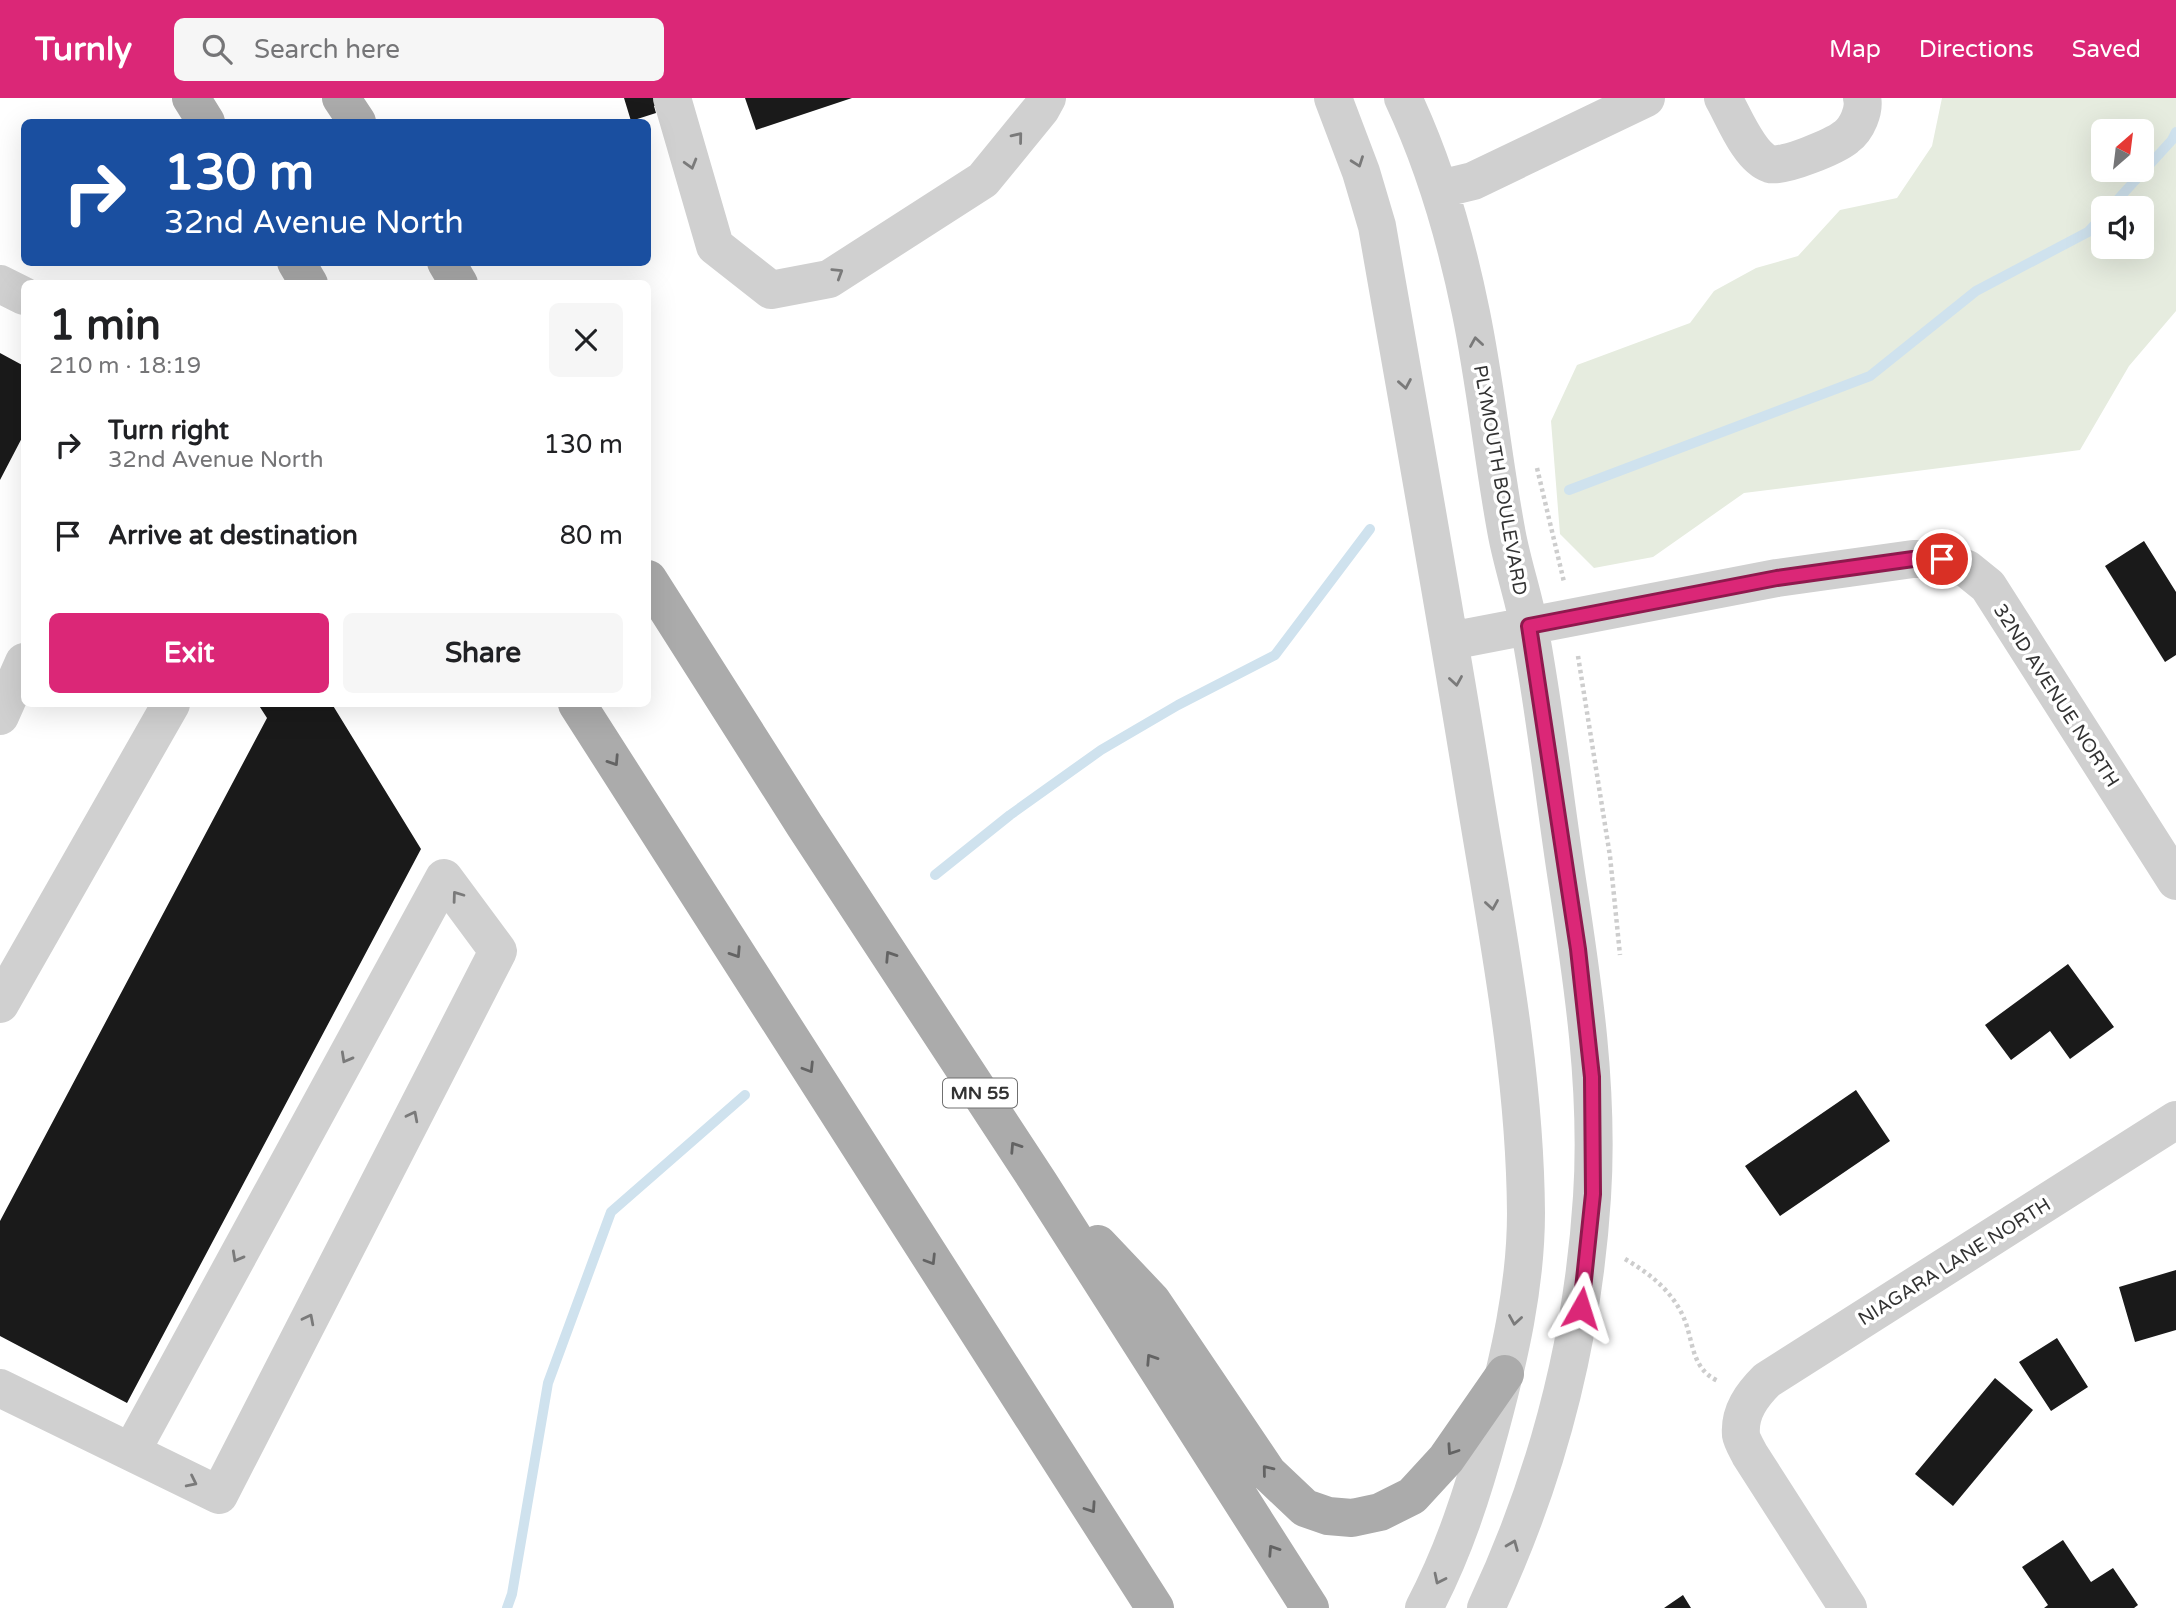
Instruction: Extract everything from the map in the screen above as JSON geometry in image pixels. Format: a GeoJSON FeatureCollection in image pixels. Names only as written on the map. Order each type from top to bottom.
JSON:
{"type":"FeatureCollection","features":[{"type":"Feature","properties":{"kind":"main road"},"geometry":{"type":"LineString","coordinates":[[191,98],[204,119]]}},
{"type":"Feature","properties":{"kind":"main road"},"geometry":{"type":"LineString","coordinates":[[341,98],[354,119]]}},
{"type":"Feature","properties":{"kind":"main road","name":"MN 55"},"geometry":{"type":"LineString","coordinates":[[651,584],[804,826],[1039,1183],[1310,1608]]}},
{"type":"Feature","properties":{"kind":"main road"},"geometry":{"type":"LineString","coordinates":[[579,707],[1155,1608]]}},
{"type":"Feature","properties":{"kind":"main road"},"geometry":{"type":"LineString","coordinates":[[1039,1183],[1152,1301],[1268,1473],[1305,1508],[1328,1516],[1352,1518],[1380,1512],[1412,1496],[1446,1459],[1506,1374]]}},
{"type":"Feature","properties":{"kind":"street"},"geometry":{"type":"LineString","coordinates":[[672,98],[715,246],[771,290],[829,279],[983,180],[1047,98]]}},
{"type":"Feature","properties":{"kind":"street"},"geometry":{"type":"LineString","coordinates":[[1334,98],[1362,172],[1377,226],[1450,641],[1518,1071],[1525,1213],[1523,1265],[1506,1374],[1459,1534],[1424,1608]]}},
{"type":"Feature","properties":{"kind":"street","name":"PLYMOUTH BOULEVARD"},"geometry":{"type":"LineString","coordinates":[[1404,98],[1440,189],[1471,312],[1507,536],[1529,626],[1586,1018],[1592,1077],[1593,1194],[1581,1308],[1558,1413],[1522,1524],[1486,1608]]}},
{"type":"Feature","properties":{"kind":"street"},"geometry":{"type":"LineString","coordinates":[[1440,189],[1473,181],[1646,98]]}},
{"type":"Feature","properties":{"kind":"street"},"geometry":{"type":"LineString","coordinates":[[1723,98],[1754,153],[1771,164],[1788,164],[1847,136],[1858,121],[1864,106],[1862,98]]}},
{"type":"Feature","properties":{"kind":"street"},"geometry":{"type":"LineString","coordinates":[[0,284],[21,294]]}},
{"type":"Feature","properties":{"kind":"street","name":"32ND AVENUE NORTH"},"geometry":{"type":"LineString","coordinates":[[1450,641],[1777,578],[1913,559],[1942,559],[1967,569],[1988,586],[2176,881]]}},
{"type":"Feature","properties":{"kind":"street"},"geometry":{"type":"LineString","coordinates":[[0,716],[21,669]]}},
{"type":"Feature","properties":{"kind":"street"},"geometry":{"type":"LineString","coordinates":[[0,1004],[169,707]]}},
{"type":"Feature","properties":{"kind":"street"},"geometry":{"type":"LineString","coordinates":[[0,1388],[219,1495],[498,951],[444,878],[131,1452]]}},
{"type":"Feature","properties":{"kind":"street","name":"NIAGARA LANE NORTH"},"geometry":{"type":"LineString","coordinates":[[1747,1405],[1767,1380],[2176,1120]]}},
{"type":"Feature","properties":{"kind":"street"},"geometry":{"type":"LineString","coordinates":[[1747,1405],[1741,1435],[1750,1455],[1848,1608]]}},
{"type":"Feature","properties":{"kind":"path"},"geometry":{"type":"LineString","coordinates":[[1625,1259],[1647,1272],[1669,1293],[1684,1318],[1689,1342],[1699,1366],[1709,1377],[1747,1405]]}},
{"type":"Feature","properties":{"kind":"shaded area"},"geometry":{"type":"Polygon","coordinates":[[[1942,98],[2176,98],[2176,311],[2129,366],[2080,450],[1744,493],[1653,557],[1594,568],[1560,534],[1551,421],[1577,365],[1690,323],[1714,291],[1756,268],[1798,256],[1840,210],[1897,198],[1932,146],[1942,98]]]}},
{"type":"Feature","properties":{"kind":"building"},"geometry":{"type":"Polygon","coordinates":[[[624,98],[669,98],[670,101],[654,106],[656,113],[630,119],[624,98]]]}},
{"type":"Feature","properties":{"kind":"building"},"geometry":{"type":"Polygon","coordinates":[[[745,98],[852,98],[756,130],[745,98]]]}},
{"type":"Feature","properties":{"kind":"building"},"geometry":{"type":"Polygon","coordinates":[[[0,353],[21,364],[21,440],[0,480],[0,353]]]}},
{"type":"Feature","properties":{"kind":"building"},"geometry":{"type":"Polygon","coordinates":[[[2144,541],[2176,592],[2176,655],[2165,662],[2105,566],[2144,541]]]}},
{"type":"Feature","properties":{"kind":"building"},"geometry":{"type":"Polygon","coordinates":[[[260,707],[334,707],[421,849],[127,1403],[0,1336],[0,1221],[267,718],[260,707]]]}},
{"type":"Feature","properties":{"kind":"building"},"geometry":{"type":"Polygon","coordinates":[[[2068,964],[2114,1027],[2070,1059],[2050,1031],[2011,1060],[1985,1025],[2068,964]]]}},
{"type":"Feature","properties":{"kind":"building"},"geometry":{"type":"Polygon","coordinates":[[[1856,1090],[1890,1141],[1780,1216],[1745,1166],[1856,1090]]]}},
{"type":"Feature","properties":{"kind":"building"},"geometry":{"type":"Polygon","coordinates":[[[2176,1270],[2176,1330],[2135,1342],[2119,1287],[2176,1270]]]}},
{"type":"Feature","properties":{"kind":"building"},"geometry":{"type":"Polygon","coordinates":[[[2057,1338],[2088,1387],[2051,1411],[2019,1362],[2057,1338]]]}},
{"type":"Feature","properties":{"kind":"building"},"geometry":{"type":"Polygon","coordinates":[[[1995,1378],[2033,1410],[1953,1506],[1915,1474],[1995,1378]]]}},
{"type":"Feature","properties":{"kind":"building"},"geometry":{"type":"Polygon","coordinates":[[[2063,1540],[2091,1582],[2113,1568],[2138,1605],[2134,1608],[2044,1608],[2048,1605],[2022,1567],[2063,1540]]]}},
{"type":"Feature","properties":{"kind":"building"},"geometry":{"type":"Polygon","coordinates":[[[1683,1595],[1691,1608],[1664,1608],[1683,1595]]]}},
{"type":"Feature","properties":{"kind":"waterway"},"geometry":{"type":"LineString","coordinates":[[2121,196],[2172,140],[2176,132]]}},
{"type":"Feature","properties":{"kind":"waterway"},"geometry":{"type":"LineString","coordinates":[[1569,490],[1870,376],[1976,291],[2091,229]]}},
{"type":"Feature","properties":{"kind":"waterway"},"geometry":{"type":"LineString","coordinates":[[935,875],[1010,815],[1101,750],[1178,705],[1275,655],[1370,529]]}},
{"type":"Feature","properties":{"kind":"waterway"},"geometry":{"type":"LineString","coordinates":[[507,1608],[512,1594],[548,1383],[611,1212],[745,1095]]}},
{"type":"Feature","properties":{"kind":"route"},"geometry":{"type":"LineString","coordinates":[[1581,1308],[1593,1194],[1592,1077],[1578,949],[1529,626],[1777,578],[1913,559],[1942,559]]}}]}
